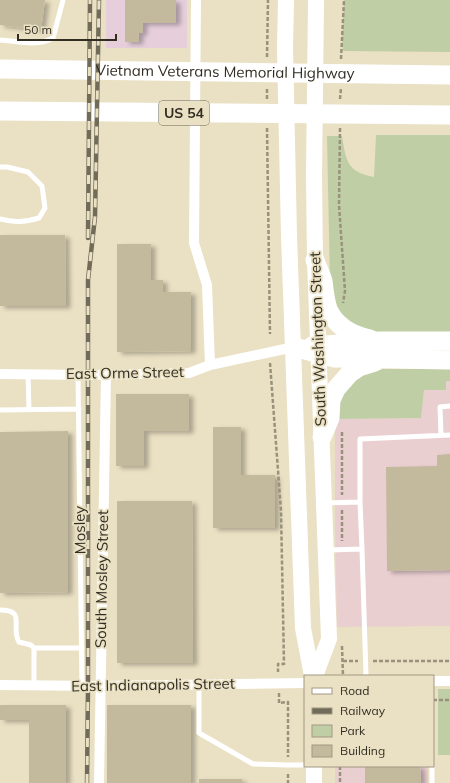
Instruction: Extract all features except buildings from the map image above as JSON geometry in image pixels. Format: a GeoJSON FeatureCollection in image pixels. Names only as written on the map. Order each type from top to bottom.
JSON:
{"type":"FeatureCollection","features":[{"type":"Feature","properties":{"kind":"highway"},"geometry":{"type":"LineString","coordinates":[[367,74],[450,63]]}},
{"type":"Feature","properties":{"kind":"highway","name":"Vietnam Veterans Memorial Highway"},"geometry":{"type":"LineString","coordinates":[[0,68],[450,75]]}},
{"type":"Feature","properties":{"kind":"highway","name":"US 54"},"geometry":{"type":"LineString","coordinates":[[0,111],[450,115]]}},
{"type":"Feature","properties":{"kind":"highway"},"geometry":{"type":"LineString","coordinates":[[367,115],[450,128]]}},
{"type":"Feature","properties":{"kind":"highway"},"geometry":{"type":"LineString","coordinates":[[315,260],[322,279],[328,309],[336,322],[347,331],[359,337],[379,341]]}},
{"type":"Feature","properties":{"kind":"highway"},"geometry":{"type":"LineString","coordinates":[[294,347],[317,350],[379,341],[450,341]]}},
{"type":"Feature","properties":{"kind":"highway"},"geometry":{"type":"LineString","coordinates":[[317,350],[335,358],[380,360],[450,360]]}},
{"type":"Feature","properties":{"kind":"highway"},"geometry":{"type":"LineString","coordinates":[[322,437],[330,418],[331,400],[336,389],[350,373],[380,360]]}},
{"type":"Feature","properties":{"kind":"main road","name":"South Washington Street"},"geometry":{"type":"LineString","coordinates":[[286,0],[285,48],[289,236],[303,628],[312,675]]}},
{"type":"Feature","properties":{"kind":"main road","name":"South Washington Street"},"geometry":{"type":"LineString","coordinates":[[315,675],[329,639],[322,437],[317,350],[315,260],[314,175],[316,0]]}},
{"type":"Feature","properties":{"kind":"main road"},"geometry":{"type":"LineString","coordinates":[[314,767],[314,783]]}},
{"type":"Feature","properties":{"kind":"street"},"geometry":{"type":"LineString","coordinates":[[196,0],[194,243],[207,285],[210,365]]}},
{"type":"Feature","properties":{"kind":"street","name":"East Orme Street"},"geometry":{"type":"LineString","coordinates":[[0,374],[78,375],[189,373],[210,365],[294,347]]}},
{"type":"Feature","properties":{"kind":"street","name":"South Mosley Street"},"geometry":{"type":"LineString","coordinates":[[99,783],[106,374]]}},
{"type":"Feature","properties":{"kind":"street"},"geometry":{"type":"LineString","coordinates":[[434,681],[450,681]]}},
{"type":"Feature","properties":{"kind":"street","name":"East Indianapolis Street"},"geometry":{"type":"LineString","coordinates":[[0,686],[304,683]]}},
{"type":"Feature","properties":{"kind":"lane"},"geometry":{"type":"LineString","coordinates":[[0,40],[33,43],[47,42],[53,38],[63,0]]}},
{"type":"Feature","properties":{"kind":"lane"},"geometry":{"type":"LineString","coordinates":[[0,167],[7,166],[28,172],[42,186],[45,208],[39,218],[25,222],[10,222],[0,219]]}},
{"type":"Feature","properties":{"kind":"lane"},"geometry":{"type":"LineString","coordinates":[[28,374],[29,409]]}},
{"type":"Feature","properties":{"kind":"lane","name":"Mosley"},"geometry":{"type":"LineString","coordinates":[[78,375],[82,686]]}},
{"type":"Feature","properties":{"kind":"lane"},"geometry":{"type":"LineString","coordinates":[[441,435],[440,407],[450,406]]}},
{"type":"Feature","properties":{"kind":"lane"},"geometry":{"type":"LineString","coordinates":[[0,410],[78,409]]}},
{"type":"Feature","properties":{"kind":"lane"},"geometry":{"type":"LineString","coordinates":[[366,675],[360,502],[360,439],[450,435]]}},
{"type":"Feature","properties":{"kind":"lane"},"geometry":{"type":"LineString","coordinates":[[324,503],[360,502]]}},
{"type":"Feature","properties":{"kind":"lane"},"geometry":{"type":"LineString","coordinates":[[326,550],[362,549]]}},
{"type":"Feature","properties":{"kind":"lane"},"geometry":{"type":"LineString","coordinates":[[0,610],[9,610],[14,612],[16,616],[17,638],[19,642],[31,645],[34,648],[82,648]]}},
{"type":"Feature","properties":{"kind":"lane"},"geometry":{"type":"LineString","coordinates":[[34,648],[34,686]]}},
{"type":"Feature","properties":{"kind":"lane"},"geometry":{"type":"LineString","coordinates":[[198,685],[199,733],[253,764],[288,766],[304,765]]}},
{"type":"Feature","properties":{"kind":"lane"},"geometry":{"type":"LineString","coordinates":[[432,767],[432,783]]}},
{"type":"Feature","properties":{"kind":"path"},"geometry":{"type":"LineString","coordinates":[[267,61],[268,0]]}},
{"type":"Feature","properties":{"kind":"path"},"geometry":{"type":"LineString","coordinates":[[341,62],[344,0]]}},
{"type":"Feature","properties":{"kind":"path"},"geometry":{"type":"LineString","coordinates":[[267,84],[267,100]]}},
{"type":"Feature","properties":{"kind":"path"},"geometry":{"type":"LineString","coordinates":[[340,101],[341,86]]}},
{"type":"Feature","properties":{"kind":"path"},"geometry":{"type":"LineString","coordinates":[[267,123],[266,169],[270,334]]}},
{"type":"Feature","properties":{"kind":"path"},"geometry":{"type":"LineString","coordinates":[[340,125],[339,205],[345,291],[343,305]]}},
{"type":"Feature","properties":{"kind":"path"},"geometry":{"type":"LineString","coordinates":[[270,363],[282,511],[284,664],[278,664],[278,683],[279,703],[288,702],[288,783]]}},
{"type":"Feature","properties":{"kind":"path"},"geometry":{"type":"LineString","coordinates":[[342,431],[342,550]]}},
{"type":"Feature","properties":{"kind":"path"},"geometry":{"type":"LineString","coordinates":[[342,645],[344,675]]}},
{"type":"Feature","properties":{"kind":"path"},"geometry":{"type":"LineString","coordinates":[[342,661],[450,661]]}},
{"type":"Feature","properties":{"kind":"path"},"geometry":{"type":"LineString","coordinates":[[434,700],[450,700]]}},
{"type":"Feature","properties":{"kind":"path"},"geometry":{"type":"LineString","coordinates":[[340,767],[340,783]]}},
{"type":"Feature","properties":{"kind":"shaded area"},"geometry":{"type":"Polygon","coordinates":[[[106,0],[187,0],[187,48],[106,48],[106,0]]]}},
{"type":"Feature","properties":{"kind":"shaded area"},"geometry":{"type":"Polygon","coordinates":[[[446,381],[450,381],[450,626],[337,627],[335,419],[421,418],[424,390],[446,390],[446,381]]]}},
{"type":"Feature","properties":{"kind":"shaded area"},"geometry":{"type":"Polygon","coordinates":[[[335,767],[428,767],[428,783],[335,783],[335,767]]]}},
{"type":"Feature","properties":{"kind":"green space"},"geometry":{"type":"Polygon","coordinates":[[[344,0],[450,0],[450,52],[343,51],[344,0]]]}},
{"type":"Feature","properties":{"kind":"green space"},"geometry":{"type":"Polygon","coordinates":[[[376,135],[450,135],[450,332],[368,332],[356,328],[335,308],[330,284],[327,136],[342,136],[349,164],[358,172],[374,177],[376,135]]]}},
{"type":"Feature","properties":{"kind":"green space"},"geometry":{"type":"Polygon","coordinates":[[[450,369],[450,381],[446,381],[446,390],[424,390],[421,418],[335,419],[336,405],[347,383],[370,370],[450,369]]]}},
{"type":"Feature","properties":{"kind":"green space"},"geometry":{"type":"Polygon","coordinates":[[[438,689],[450,689],[450,755],[438,755],[438,689]]]}},
{"type":"Feature","properties":{"kind":"railway"},"geometry":{"type":"LineString","coordinates":[[88,238],[90,0]]}},
{"type":"Feature","properties":{"kind":"railway"},"geometry":{"type":"LineString","coordinates":[[87,783],[88,280],[95,217],[99,0]]}}]}
